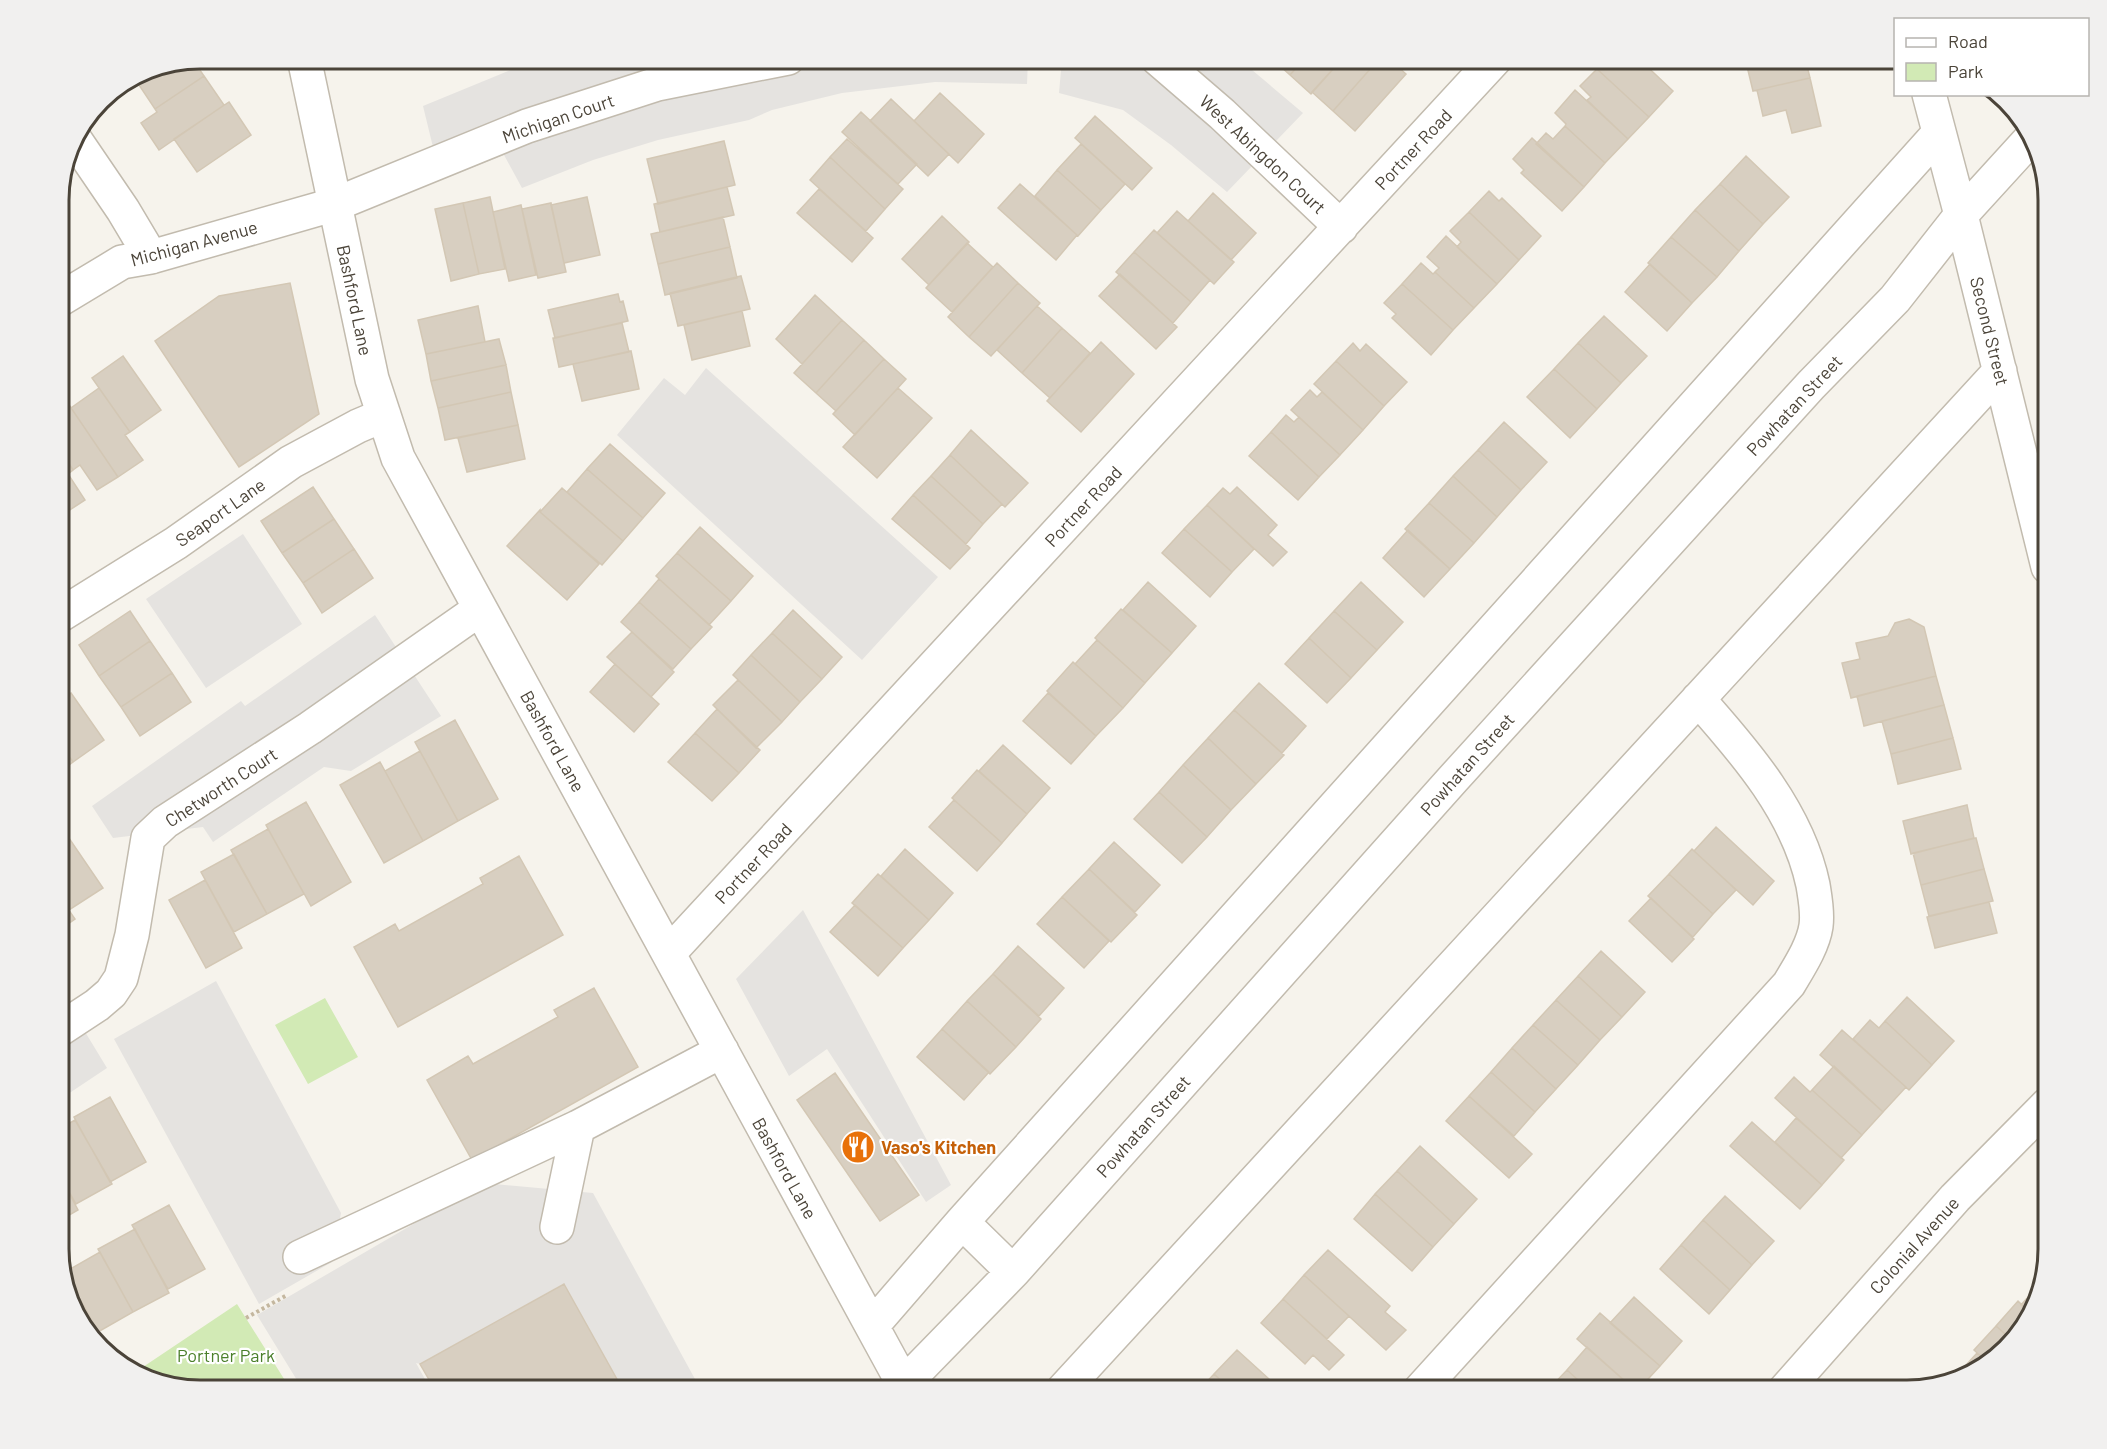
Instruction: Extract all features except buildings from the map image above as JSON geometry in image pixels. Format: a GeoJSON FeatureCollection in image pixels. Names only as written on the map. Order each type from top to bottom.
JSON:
{"type":"FeatureCollection","features":[{"type":"Feature","properties":{"kind":"street","name":"Bashford Lane"},"geometry":{"type":"LineString","coordinates":[[306,69],[372,379],[398,458],[872,1326],[897,1380]]}},
{"type":"Feature","properties":{"kind":"street","name":"Michigan Court"},"geometry":{"type":"LineString","coordinates":[[336,204],[527,126],[657,84],[733,69]]}},
{"type":"Feature","properties":{"kind":"street","name":"West Abingdon Court"},"geometry":{"type":"LineString","coordinates":[[1170,69],[1222,114],[1341,227]]}},
{"type":"Feature","properties":{"kind":"street","name":"Portner Road"},"geometry":{"type":"LineString","coordinates":[[669,953],[1486,69]]}},
{"type":"Feature","properties":{"kind":"street","name":"Second Street"},"geometry":{"type":"LineString","coordinates":[[1930,96],[2000,371],[2038,479]]}},
{"type":"Feature","properties":{"kind":"street"},"geometry":{"type":"LineString","coordinates":[[872,1326],[962,1222],[1939,133]]}},
{"type":"Feature","properties":{"kind":"street","name":"Powhatan Street"},"geometry":{"type":"LineString","coordinates":[[909,1380],[1013,1272],[1461,770],[1811,385],[1894,298],[1961,215],[2025,145]]}},
{"type":"Feature","properties":{"kind":"street"},"geometry":{"type":"LineString","coordinates":[[80,147],[123,210],[151,257]]}},
{"type":"Feature","properties":{"kind":"street","name":"Michigan Avenue"},"geometry":{"type":"LineString","coordinates":[[69,294],[122,262],[151,257],[336,204]]}},
{"type":"Feature","properties":{"kind":"street"},"geometry":{"type":"LineString","coordinates":[[1072,1380],[2000,371]]}},
{"type":"Feature","properties":{"kind":"street","name":"Seaport Lane"},"geometry":{"type":"LineString","coordinates":[[69,610],[176,543],[291,462],[358,426],[384,415]]}},
{"type":"Feature","properties":{"kind":"street","name":"Chetworth Court"},"geometry":{"type":"LineString","coordinates":[[69,1023],[111,993],[121,978],[132,935],[148,838],[165,822],[310,728],[480,609]]}},
{"type":"Feature","properties":{"kind":"street"},"geometry":{"type":"LineString","coordinates":[[1429,1380],[1790,984],[1807,951],[1816,927],[1816,903],[1809,867],[1792,825],[1765,781],[1732,737],[1698,699]]}},
{"type":"Feature","properties":{"kind":"street"},"geometry":{"type":"LineString","coordinates":[[300,1257],[578,1128],[722,1051]]}},
{"type":"Feature","properties":{"kind":"street","name":"Colonial Avenue"},"geometry":{"type":"LineString","coordinates":[[1794,1380],[1955,1198],[2038,1115]]}},
{"type":"Feature","properties":{"kind":"street"},"geometry":{"type":"LineString","coordinates":[[557,1227],[578,1128]]}},
{"type":"Feature","properties":{"kind":"street"},"geometry":{"type":"LineString","coordinates":[[962,1222],[1013,1272]]}},
{"type":"Feature","properties":{"kind":"green space"},"geometry":{"type":"Polygon","coordinates":[[[325,998],[358,1057],[308,1084],[275,1025],[325,998]]]}},
{"type":"Feature","properties":{"kind":"green space","name":"Portner Park"},"geometry":{"type":"Polygon","coordinates":[[[237,1304],[285,1380],[192,1380],[158,1373],[143,1367],[237,1304]]]}},
{"type":"Feature","properties":{"kind":"shaded area"},"geometry":{"type":"Polygon","coordinates":[[[513,69],[1028,69],[1027,84],[935,82],[842,93],[772,110],[749,120],[658,140],[593,160],[522,188],[504,155],[441,180],[423,106],[513,69]]]}},
{"type":"Feature","properties":{"kind":"shaded area"},"geometry":{"type":"Polygon","coordinates":[[[1061,69],[1251,69],[1303,113],[1227,192],[1171,145],[1123,110],[1059,93],[1061,69]]]}},
{"type":"Feature","properties":{"kind":"shaded area"},"geometry":{"type":"Polygon","coordinates":[[[706,368],[938,577],[862,660],[617,435],[664,378],[685,395],[706,368]]]}},
{"type":"Feature","properties":{"kind":"shaded area"},"geometry":{"type":"Polygon","coordinates":[[[243,534],[302,624],[206,688],[146,599],[243,534]]]}},
{"type":"Feature","properties":{"kind":"shaded area"},"geometry":{"type":"Polygon","coordinates":[[[375,615],[441,716],[351,771],[324,767],[213,842],[203,827],[113,838],[92,806],[241,701],[245,706],[375,615]]]}},
{"type":"Feature","properties":{"kind":"shaded area"},"geometry":{"type":"Polygon","coordinates":[[[803,910],[951,1185],[926,1202],[827,1049],[789,1076],[736,979],[803,910]]]}},
{"type":"Feature","properties":{"kind":"shaded area"},"geometry":{"type":"Polygon","coordinates":[[[216,981],[341,1213],[332,1262],[259,1304],[114,1039],[216,981]]]}},
{"type":"Feature","properties":{"kind":"shaded area"},"geometry":{"type":"Polygon","coordinates":[[[69,1005],[107,1068],[69,1093],[69,1005]]]}},
{"type":"Feature","properties":{"kind":"shaded area"},"geometry":{"type":"Polygon","coordinates":[[[484,1183],[593,1193],[696,1380],[617,1380],[563,1284],[420,1364],[416,1363],[425,1380],[297,1380],[257,1315],[484,1183]]]}},
{"type":"Feature","properties":{"kind":"place","name":"Vaso's Kitchen"},"geometry":{"type":"Point","coordinates":[858,1147]}}]}
